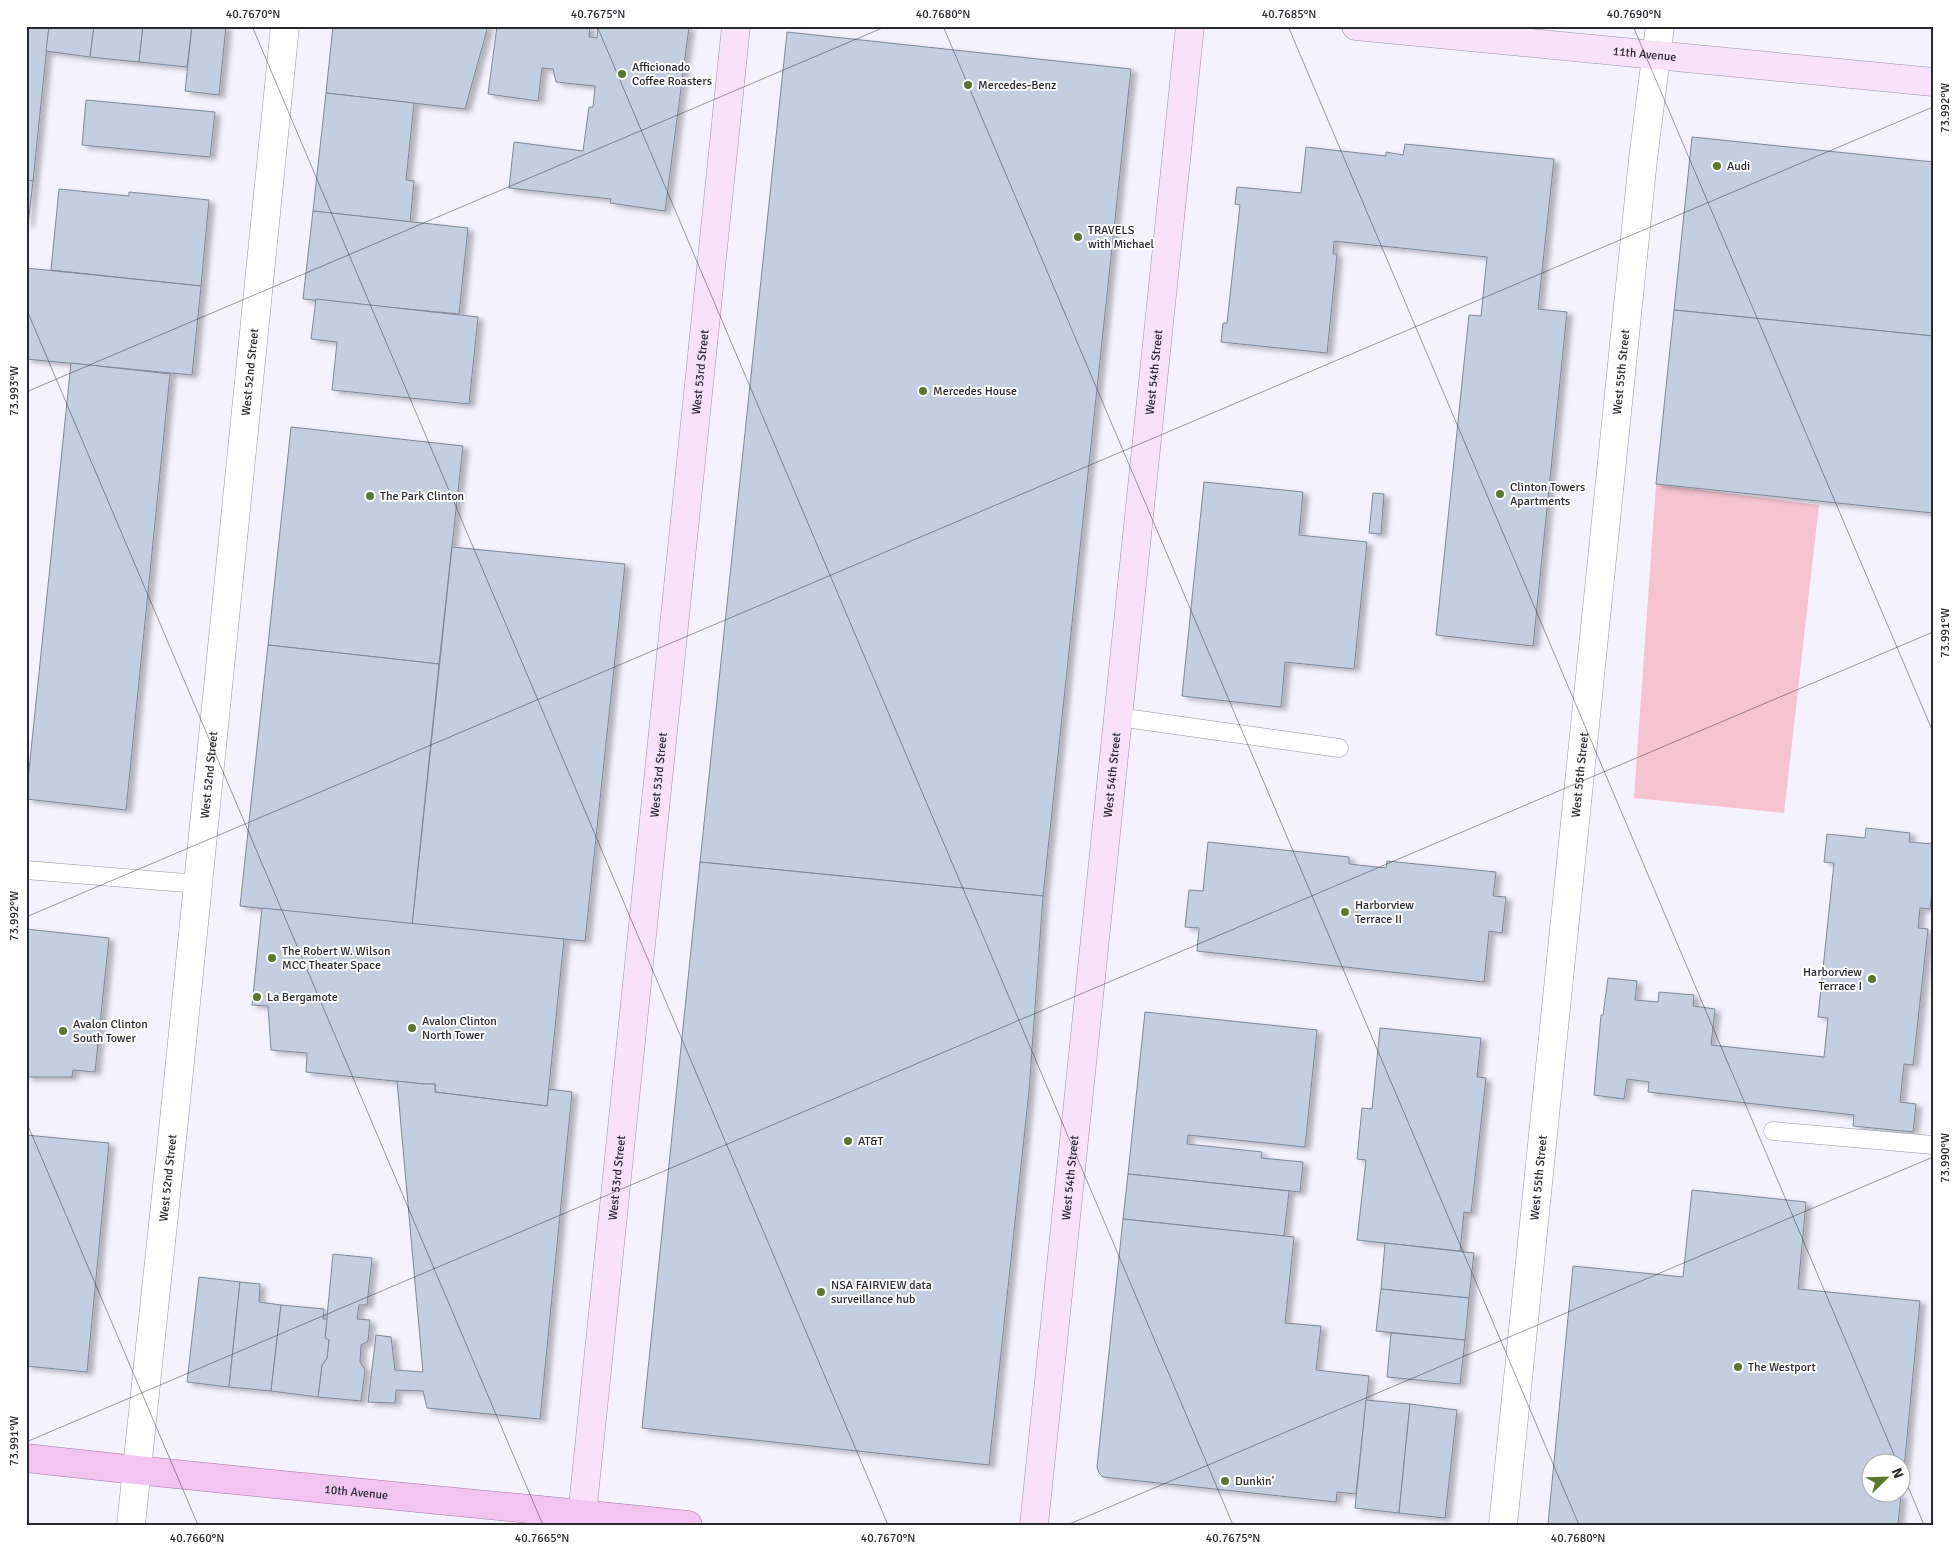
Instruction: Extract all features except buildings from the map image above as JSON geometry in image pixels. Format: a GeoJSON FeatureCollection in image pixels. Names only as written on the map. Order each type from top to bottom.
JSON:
{"type":"FeatureCollection","features":[{"type":"Feature","properties":{"kind":"main road","name":"West 53rd Street"},"geometry":{"type":"LineString","coordinates":[[582,1519],[736,26]]}},
{"type":"Feature","properties":{"kind":"main road","name":"West 54th Street"},"geometry":{"type":"LineString","coordinates":[[1034,1525],[1190,26]]}},
{"type":"Feature","properties":{"kind":"main road","name":"11th Avenue"},"geometry":{"type":"LineString","coordinates":[[1356,26],[1933,82]]}},
{"type":"Feature","properties":{"kind":"main road","name":"10th Avenue"},"geometry":{"type":"LineString","coordinates":[[26,1458],[582,1519],[688,1525]]}},
{"type":"Feature","properties":{"kind":"street","name":"West 52nd Street"},"geometry":{"type":"LineString","coordinates":[[130,1525],[198,884],[285,26]]}},
{"type":"Feature","properties":{"kind":"street","name":"West 55th Street"},"geometry":{"type":"LineString","coordinates":[[1503,1525],[1643,159],[1660,26]]}},
{"type":"Feature","properties":{"kind":"lane"},"geometry":{"type":"LineString","coordinates":[[1118,717],[1339,748]]}},
{"type":"Feature","properties":{"kind":"lane"},"geometry":{"type":"LineString","coordinates":[[26,870],[198,884]]}},
{"type":"Feature","properties":{"kind":"lane"},"geometry":{"type":"LineString","coordinates":[[1773,1131],[1933,1145]]}},
{"type":"Feature","properties":{"kind":"shaded area"},"geometry":{"type":"Polygon","coordinates":[[[1656,484],[1819,505],[1784,813],[1634,798],[1656,484]]]}},
{"type":"Feature","properties":{"kind":"place","name":"Afficionado Coffee Roasters"},"geometry":{"type":"Point","coordinates":[622,74]}},
{"type":"Feature","properties":{"kind":"place","name":"Mercedes-Benz"},"geometry":{"type":"Point","coordinates":[968,85]}},
{"type":"Feature","properties":{"kind":"place","name":"Audi"},"geometry":{"type":"Point","coordinates":[1717,166]}},
{"type":"Feature","properties":{"kind":"place","name":"TRAVELS with Michael"},"geometry":{"type":"Point","coordinates":[1078,237]}},
{"type":"Feature","properties":{"kind":"place","name":"Mercedes House"},"geometry":{"type":"Point","coordinates":[923,391]}},
{"type":"Feature","properties":{"kind":"place","name":"Clinton Towers Apartments"},"geometry":{"type":"Point","coordinates":[1500,494]}},
{"type":"Feature","properties":{"kind":"place","name":"The Park Clinton"},"geometry":{"type":"Point","coordinates":[370,496]}},
{"type":"Feature","properties":{"kind":"place","name":"Harborview Terrace II"},"geometry":{"type":"Point","coordinates":[1345,912]}},
{"type":"Feature","properties":{"kind":"place","name":"The Robert W. Wilson MCC Theater Space"},"geometry":{"type":"Point","coordinates":[272,958]}},
{"type":"Feature","properties":{"kind":"place","name":"Harborview Terrace I"},"geometry":{"type":"Point","coordinates":[1872,979]}},
{"type":"Feature","properties":{"kind":"place","name":"La Bergamote"},"geometry":{"type":"Point","coordinates":[257,997]}},
{"type":"Feature","properties":{"kind":"place","name":"Avalon Clinton North Tower"},"geometry":{"type":"Point","coordinates":[412,1028]}},
{"type":"Feature","properties":{"kind":"place","name":"Avalon Clinton South Tower"},"geometry":{"type":"Point","coordinates":[63,1031]}},
{"type":"Feature","properties":{"kind":"place","name":"AT&T"},"geometry":{"type":"Point","coordinates":[848,1141]}},
{"type":"Feature","properties":{"kind":"place","name":"NSA FAIRVIEW data surveillance hub"},"geometry":{"type":"Point","coordinates":[821,1292]}},
{"type":"Feature","properties":{"kind":"place","name":"The Westport"},"geometry":{"type":"Point","coordinates":[1738,1367]}},
{"type":"Feature","properties":{"kind":"place","name":"Dunkin'"},"geometry":{"type":"Point","coordinates":[1225,1481]}}]}
